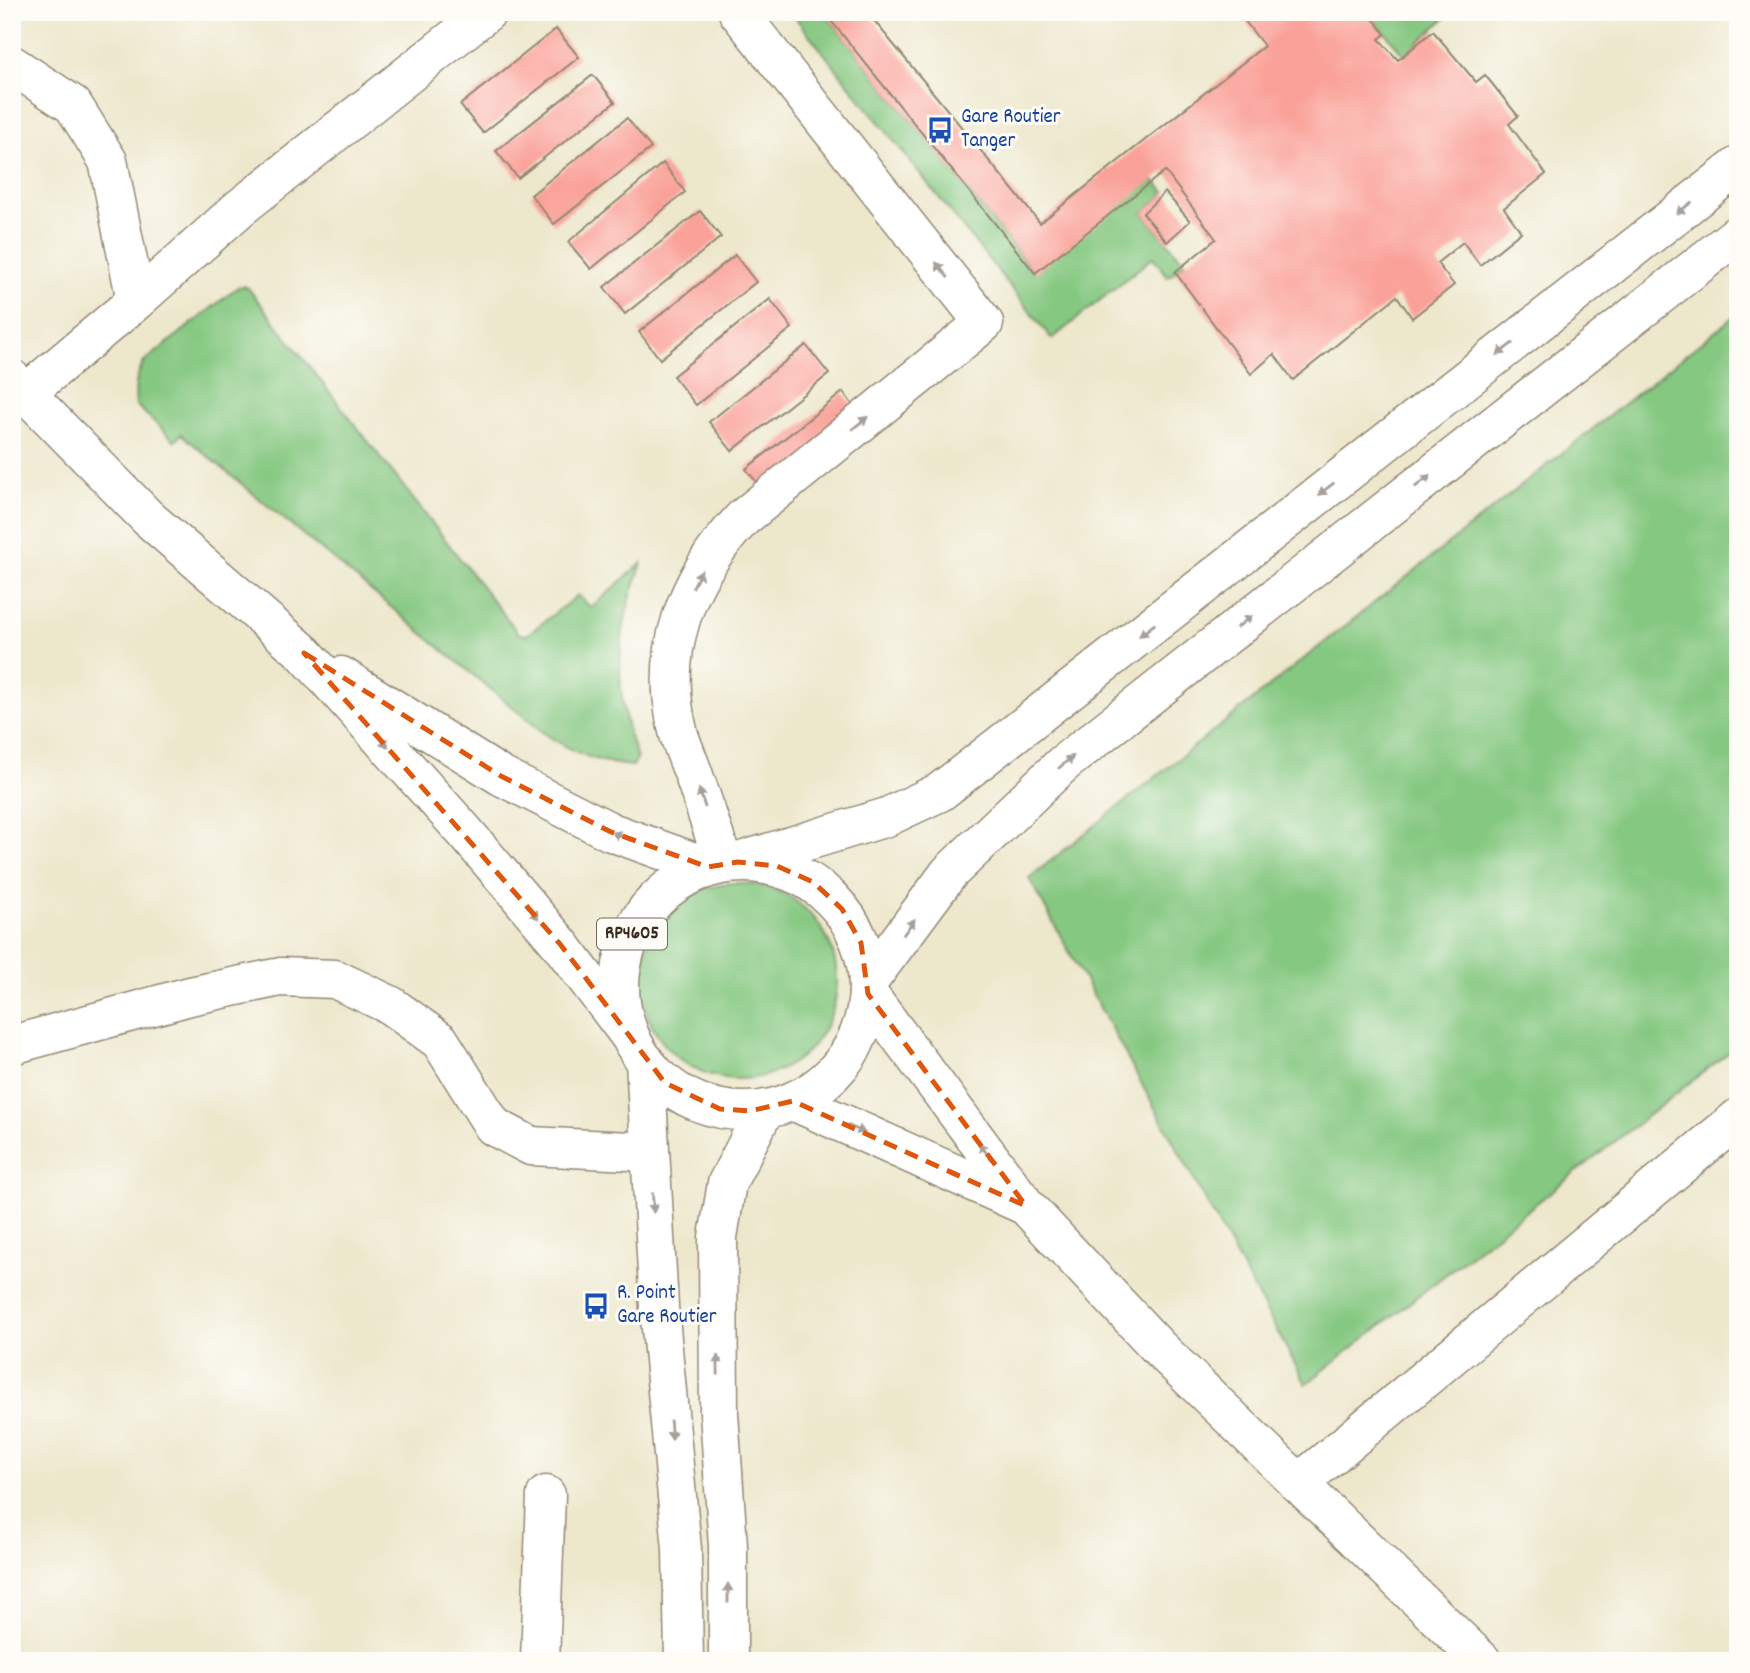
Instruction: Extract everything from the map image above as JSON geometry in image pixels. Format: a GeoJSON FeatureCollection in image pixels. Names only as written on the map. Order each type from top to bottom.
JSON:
{"type":"FeatureCollection","features":[{"type":"Feature","properties":{"kind":"main road"},"geometry":{"type":"LineString","coordinates":[[19,387],[136,302],[240,208],[487,12]]}},
{"type":"Feature","properties":{"kind":"main road"},"geometry":{"type":"LineString","coordinates":[[738,12],[984,323],[743,518],[720,543],[701,571],[686,602],[677,634],[672,668],[673,701],[680,735],[723,864],[887,817],[940,792],[1738,166]]}},
{"type":"Feature","properties":{"kind":"main road"},"geometry":{"type":"LineString","coordinates":[[12,65],[73,105],[108,161],[136,302]]}},
{"type":"Feature","properties":{"kind":"main road"},"geometry":{"type":"LineString","coordinates":[[868,988],[949,873],[1063,764],[1738,234]]}},
{"type":"Feature","properties":{"kind":"main road","name":"RP4605"},"geometry":{"type":"LineString","coordinates":[[19,387],[148,518],[304,653],[482,852],[559,944],[665,1083],[691,1099],[720,1109],[750,1111],[779,1105],[817,1087],[837,1069],[853,1046],[864,1021],[868,988],[861,943],[842,909],[813,882],[777,866],[723,864],[611,832],[501,776],[304,653]]}},
{"type":"Feature","properties":{"kind":"main road","name":"RP4605"},"geometry":{"type":"LineString","coordinates":[[637,1049],[620,976],[626,948],[639,920],[657,897],[723,864]]}},
{"type":"Feature","properties":{"kind":"main road"},"geometry":{"type":"LineString","coordinates":[[12,1045],[190,996],[280,977],[335,979],[390,1005],[440,1041],[493,1126],[531,1146],[650,1152]]}},
{"type":"Feature","properties":{"kind":"main road","name":"RP4605"},"geometry":{"type":"LineString","coordinates":[[868,988],[1026,1206],[1159,1348],[1482,1661]]}},
{"type":"Feature","properties":{"kind":"main road"},"geometry":{"type":"LineString","coordinates":[[637,1049],[650,1152],[659,1307],[682,1549],[684,1661]]}},
{"type":"Feature","properties":{"kind":"main road"},"geometry":{"type":"LineString","coordinates":[[728,1661],[727,1546],[719,1413],[718,1237],[727,1183],[779,1105]]}},
{"type":"Feature","properties":{"kind":"main road","name":"RP4605"},"geometry":{"type":"LineString","coordinates":[[779,1105],[1026,1206]]}},
{"type":"Feature","properties":{"kind":"main road"},"geometry":{"type":"LineString","coordinates":[[1298,1483],[1738,1118]]}},
{"type":"Feature","properties":{"kind":"main road"},"geometry":{"type":"LineString","coordinates":[[540,1661],[546,1495]]}},
{"type":"Feature","properties":{"kind":"highlighted area"},"geometry":{"type":"Polygon","coordinates":[[[304,653],[501,776],[611,832],[708,867],[738,862],[777,866],[813,882],[842,909],[861,943],[868,994],[1026,1206],[793,1101],[750,1111],[720,1109],[665,1083],[560,944],[304,653]]]}},
{"type":"Feature","properties":{"kind":"green space"},"geometry":{"type":"Polygon","coordinates":[[[791,12],[824,12],[1034,272],[1153,179],[1165,192],[1143,213],[1185,263],[1168,277],[1153,257],[1052,339],[791,12]]]}},
{"type":"Feature","properties":{"kind":"green space"},"geometry":{"type":"Polygon","coordinates":[[[1368,12],[1452,12],[1404,55],[1368,12]]]}},
{"type":"Feature","properties":{"kind":"green space"},"geometry":{"type":"Polygon","coordinates":[[[244,286],[519,634],[527,635],[578,595],[591,608],[642,563],[627,608],[620,670],[623,705],[637,759],[633,766],[609,763],[588,756],[546,735],[181,434],[175,441],[136,405],[136,382],[144,362],[238,287],[244,286]]]}},
{"type":"Feature","properties":{"kind":"green space"},"geometry":{"type":"Polygon","coordinates":[[[1738,313],[1738,1045],[1306,1384],[1029,878],[1738,313]]]}},
{"type":"Feature","properties":{"kind":"green space"},"geometry":{"type":"Polygon","coordinates":[[[739,883],[777,890],[794,899],[808,912],[821,926],[830,943],[837,981],[830,1019],[821,1036],[808,1050],[794,1063],[777,1072],[739,1079],[701,1072],[684,1063],[670,1050],[657,1036],[648,1019],[641,981],[648,943],[657,926],[670,912],[684,899],[701,890],[739,883]]]}},
{"type":"Feature","properties":{"kind":"building"},"geometry":{"type":"Polygon","coordinates":[[[824,12],[867,12],[1040,223],[1264,46],[1238,12],[1368,12],[1385,34],[1379,39],[1398,60],[1433,31],[1476,82],[1485,75],[1518,116],[1509,124],[1546,174],[1504,208],[1521,232],[1480,265],[1463,242],[1437,263],[1454,285],[1412,318],[1397,296],[1293,380],[1274,354],[1251,374],[1175,272],[1216,239],[1165,171],[1035,273],[824,12]]]}},
{"type":"Feature","properties":{"kind":"building"},"geometry":{"type":"Polygon","coordinates":[[[556,29],[579,57],[483,133],[460,105],[556,29]]]}},
{"type":"Feature","properties":{"kind":"building"},"geometry":{"type":"Polygon","coordinates":[[[593,75],[615,102],[518,178],[496,151],[593,75]]]}},
{"type":"Feature","properties":{"kind":"building"},"geometry":{"type":"Polygon","coordinates":[[[627,118],[651,148],[554,224],[531,195],[627,118]]]}},
{"type":"Feature","properties":{"kind":"building"},"geometry":{"type":"Polygon","coordinates":[[[663,163],[685,192],[591,269],[568,242],[663,163]]]}},
{"type":"Feature","properties":{"kind":"building"},"geometry":{"type":"Polygon","coordinates":[[[1165,192],[1190,221],[1167,242],[1143,213],[1165,192]]]}},
{"type":"Feature","properties":{"kind":"building"},"geometry":{"type":"Polygon","coordinates":[[[700,211],[721,237],[625,314],[604,287],[700,211]]]}},
{"type":"Feature","properties":{"kind":"building"},"geometry":{"type":"Polygon","coordinates":[[[735,255],[756,282],[660,359],[639,332],[735,255]]]}},
{"type":"Feature","properties":{"kind":"building"},"geometry":{"type":"Polygon","coordinates":[[[770,299],[792,328],[696,405],[673,376],[770,299]]]}},
{"type":"Feature","properties":{"kind":"building"},"geometry":{"type":"Polygon","coordinates":[[[806,345],[829,374],[732,451],[709,422],[806,345]]]}},
{"type":"Feature","properties":{"kind":"building"},"geometry":{"type":"Polygon","coordinates":[[[843,392],[861,416],[765,493],[746,469],[843,392]]]}},
{"type":"Feature","properties":{"kind":"place","name":"Gare Routier Tanger"},"geometry":{"type":"Point","coordinates":[940,130]}},
{"type":"Feature","properties":{"kind":"place","name":"R. Point Gare Routier"},"geometry":{"type":"Point","coordinates":[596,1306]}}]}
